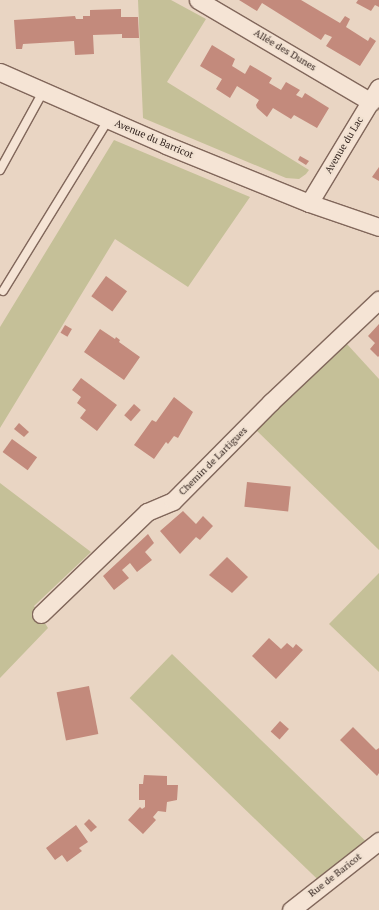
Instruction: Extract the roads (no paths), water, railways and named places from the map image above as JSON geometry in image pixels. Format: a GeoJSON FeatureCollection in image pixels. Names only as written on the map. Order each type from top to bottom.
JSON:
{"type":"FeatureCollection","features":[{"type":"Feature","properties":{"kind":"street","name":"Allée des Dunes"},"geometry":{"type":"LineString","coordinates":[[198,0],[375,94]]}},
{"type":"Feature","properties":{"kind":"street","name":"Avenue du Barricot"},"geometry":{"type":"LineString","coordinates":[[0,72],[44,90],[108,120],[308,203],[379,227]]}},
{"type":"Feature","properties":{"kind":"street","name":"Avenue du Lac"},"geometry":{"type":"LineString","coordinates":[[308,203],[375,94]]}},
{"type":"Feature","properties":{"kind":"street","name":"Chemin de Lartigues"},"geometry":{"type":"LineString","coordinates":[[41,614],[147,512],[173,501],[271,402],[379,300]]}},
{"type":"Feature","properties":{"kind":"street","name":"Rue de Baricot"},"geometry":{"type":"LineString","coordinates":[[290,910],[379,840]]}},
{"type":"Feature","properties":{"kind":"lane"},"geometry":{"type":"LineString","coordinates":[[0,170],[44,90]]}},
{"type":"Feature","properties":{"kind":"lane"},"geometry":{"type":"LineString","coordinates":[[3,291],[108,120]]}}]}
